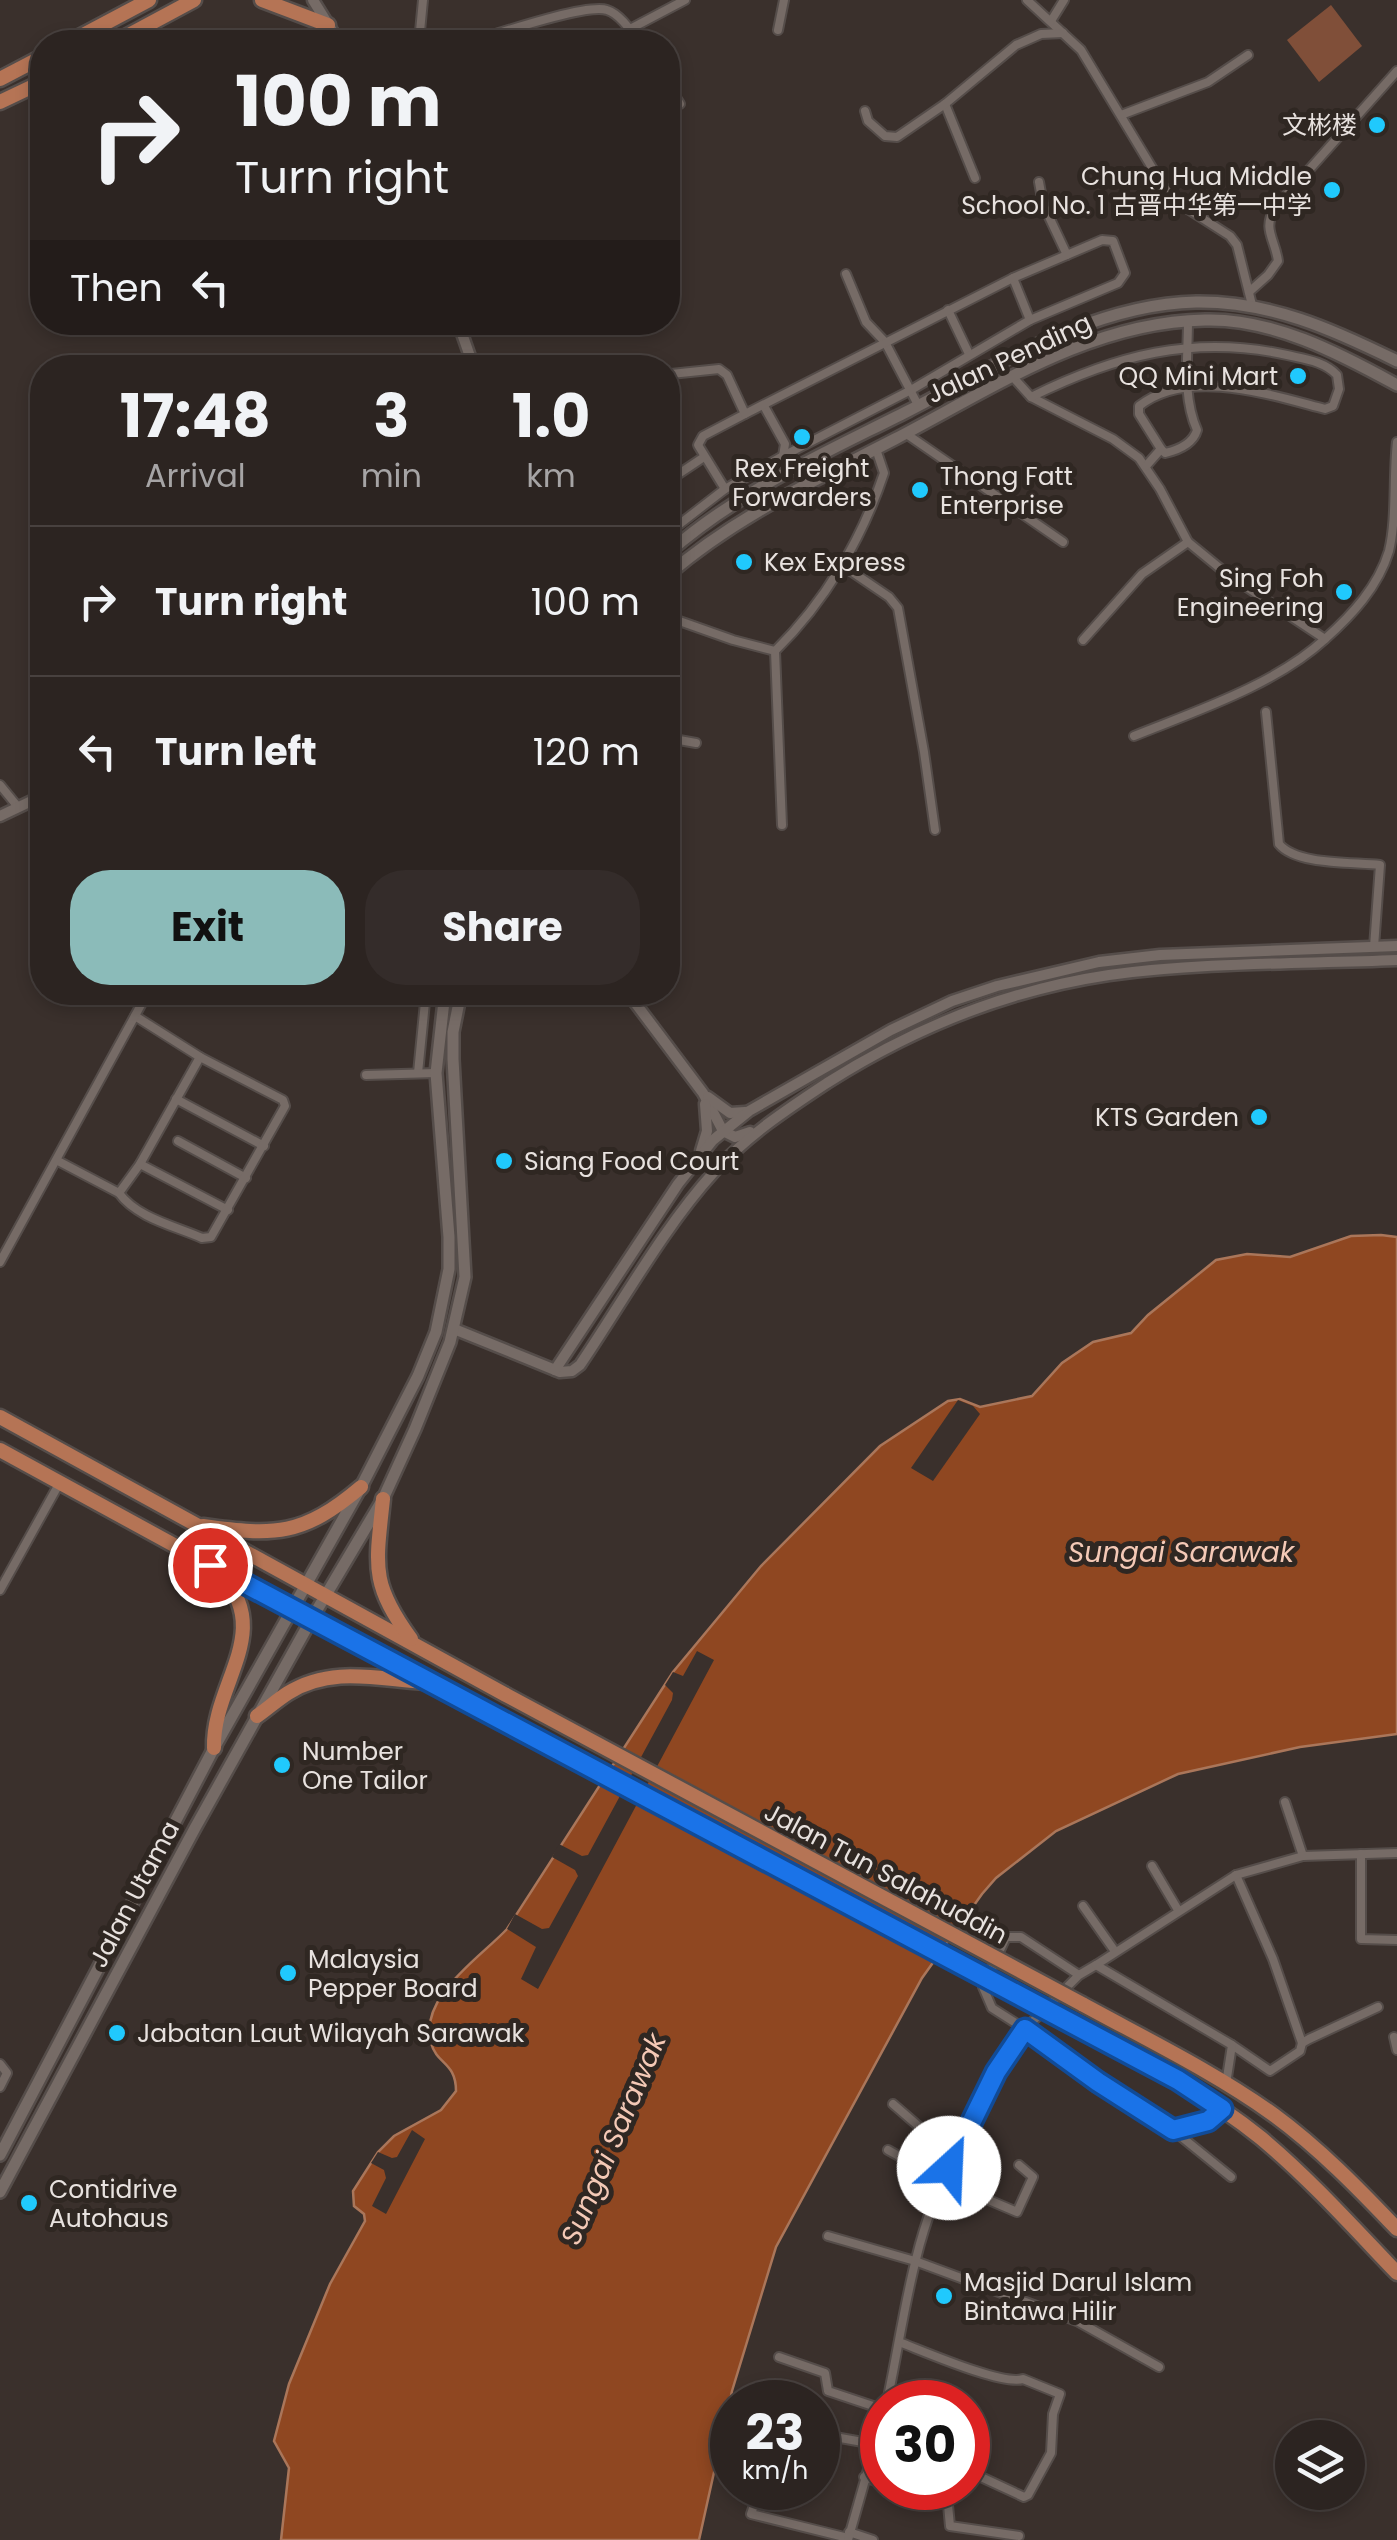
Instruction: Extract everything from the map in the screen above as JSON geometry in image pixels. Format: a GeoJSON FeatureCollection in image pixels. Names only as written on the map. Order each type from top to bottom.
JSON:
{"type":"FeatureCollection","features":[{"type":"Feature","properties":{"kind":"highway"},"geometry":{"type":"LineString","coordinates":[[93,30],[149,0]]}},
{"type":"Feature","properties":{"kind":"highway"},"geometry":{"type":"LineString","coordinates":[[138,30],[194,0]]}},
{"type":"Feature","properties":{"kind":"highway"},"geometry":{"type":"LineString","coordinates":[[262,0],[328,25]]}},
{"type":"Feature","properties":{"kind":"highway"},"geometry":{"type":"LineString","coordinates":[[0,79],[30,63]]}},
{"type":"Feature","properties":{"kind":"highway"},"geometry":{"type":"LineString","coordinates":[[0,102],[30,88]]}},
{"type":"Feature","properties":{"kind":"highway","name":"Jalan Tun Salahuddin"},"geometry":{"type":"LineString","coordinates":[[0,1417],[1226,2084],[1274,2115],[1325,2157],[1397,2229]]}},
{"type":"Feature","properties":{"kind":"highway","name":"Jalan Tun Salahuddin"},"geometry":{"type":"LineString","coordinates":[[0,1450],[291,1610],[1178,2080],[1222,2109],[1310,2183],[1397,2273]]}},
{"type":"Feature","properties":{"kind":"highway"},"geometry":{"type":"LineString","coordinates":[[193,1525],[259,1533],[292,1530],[332,1510],[361,1487]]}},
{"type":"Feature","properties":{"kind":"highway"},"geometry":{"type":"LineString","coordinates":[[382,1500],[380,1588],[388,1608],[415,1644]]}},
{"type":"Feature","properties":{"kind":"highway"},"geometry":{"type":"LineString","coordinates":[[210,1565],[234,1590],[244,1624],[241,1646],[216,1716],[214,1748]]}},
{"type":"Feature","properties":{"kind":"highway"},"geometry":{"type":"LineString","coordinates":[[257,1716],[286,1694],[322,1678],[353,1675],[431,1683]]}},
{"type":"Feature","properties":{"kind":"main road","name":"Jalan Pending"},"geometry":{"type":"LineString","coordinates":[[680,542],[790,470],[1076,329],[1121,313],[1250,298],[1341,333],[1397,361]]}},
{"type":"Feature","properties":{"kind":"main road","name":"Jalan Pending"},"geometry":{"type":"LineString","coordinates":[[680,565],[754,512],[875,448],[1080,344],[1124,331],[1188,320],[1237,321],[1270,328],[1332,352],[1397,385]]}},
{"type":"Feature","properties":{"kind":"main road","name":"Jalan Utama"},"geometry":{"type":"LineString","coordinates":[[0,2154],[214,1748],[361,1487],[436,1332],[446,1290],[449,1237],[436,1073],[444,1005]]}},
{"type":"Feature","properties":{"kind":"main road","name":"Jalan Utama"},"geometry":{"type":"LineString","coordinates":[[0,2192],[257,1716],[382,1500],[415,1430],[454,1328],[466,1277],[453,1059],[459,1005]]}},
{"type":"Feature","properties":{"kind":"street"},"geometry":{"type":"LineString","coordinates":[[313,0],[331,30]]}},
{"type":"Feature","properties":{"kind":"street"},"geometry":{"type":"LineString","coordinates":[[419,30],[423,0]]}},
{"type":"Feature","properties":{"kind":"street"},"geometry":{"type":"LineString","coordinates":[[504,30],[600,8],[609,10],[630,29],[685,0]]}},
{"type":"Feature","properties":{"kind":"street"},"geometry":{"type":"LineString","coordinates":[[778,30],[784,0]]}},
{"type":"Feature","properties":{"kind":"street"},"geometry":{"type":"LineString","coordinates":[[1026,0],[1081,50],[1163,186],[1180,204],[1238,245],[1250,298]]}},
{"type":"Feature","properties":{"kind":"street"},"geometry":{"type":"LineString","coordinates":[[1050,21],[1064,0]]}},
{"type":"Feature","properties":{"kind":"street"},"geometry":{"type":"LineString","coordinates":[[865,111],[868,121],[885,136],[897,137],[1016,45],[1041,34],[1063,33]]}},
{"type":"Feature","properties":{"kind":"street"},"geometry":{"type":"LineString","coordinates":[[1120,115],[1208,82],[1248,56]]}},
{"type":"Feature","properties":{"kind":"street"},"geometry":{"type":"LineString","coordinates":[[1250,298],[1278,260],[1268,231],[1274,208],[1397,71]]}},
{"type":"Feature","properties":{"kind":"street"},"geometry":{"type":"LineString","coordinates":[[944,104],[975,178]]}},
{"type":"Feature","properties":{"kind":"street"},"geometry":{"type":"LineString","coordinates":[[1039,182],[1043,204],[1067,255]]}},
{"type":"Feature","properties":{"kind":"street"},"geometry":{"type":"LineString","coordinates":[[680,524],[722,492],[783,456],[910,390],[1030,320],[1123,280],[1125,274],[1113,241],[1108,238],[1013,278],[703,436],[698,445],[722,492],[727,508]]}},
{"type":"Feature","properties":{"kind":"street"},"geometry":{"type":"LineString","coordinates":[[846,274],[866,322],[884,342],[918,405]]}},
{"type":"Feature","properties":{"kind":"street"},"geometry":{"type":"LineString","coordinates":[[1013,278],[1030,320]]}},
{"type":"Feature","properties":{"kind":"street"},"geometry":{"type":"LineString","coordinates":[[948,310],[969,354]]}},
{"type":"Feature","properties":{"kind":"street"},"geometry":{"type":"LineString","coordinates":[[1030,397],[1120,359],[1188,348],[1266,351],[1324,365],[1336,375],[1339,389],[1333,406],[1325,409],[1269,392],[1201,386],[1187,389],[1151,396],[1139,406],[1139,414],[1165,453],[1195,436],[1197,430],[1190,417],[1187,389],[1188,348],[1188,320]]}},
{"type":"Feature","properties":{"kind":"street"},"geometry":{"type":"LineString","coordinates":[[1324,365],[1332,352]]}},
{"type":"Feature","properties":{"kind":"street"},"geometry":{"type":"LineString","coordinates":[[680,373],[719,369],[728,375],[745,414]]}},
{"type":"Feature","properties":{"kind":"street"},"geometry":{"type":"LineString","coordinates":[[1012,376],[1030,397],[1113,439],[1146,466],[1188,542],[1227,574],[1326,639]]}},
{"type":"Feature","properties":{"kind":"street"},"geometry":{"type":"LineString","coordinates":[[764,406],[784,444],[783,456],[790,470]]}},
{"type":"Feature","properties":{"kind":"street"},"geometry":{"type":"LineString","coordinates":[[906,433],[1063,542]]}},
{"type":"Feature","properties":{"kind":"street"},"geometry":{"type":"LineString","coordinates":[[1134,736],[1220,702],[1282,669],[1348,619],[1365,598],[1389,551],[1397,442]]}},
{"type":"Feature","properties":{"kind":"street"},"geometry":{"type":"LineString","coordinates":[[782,824],[774,651],[794,632],[856,545],[884,473],[875,448]]}},
{"type":"Feature","properties":{"kind":"street"},"geometry":{"type":"LineString","coordinates":[[1146,466],[1161,450]]}},
{"type":"Feature","properties":{"kind":"street"},"geometry":{"type":"LineString","coordinates":[[680,474],[704,457]]}},
{"type":"Feature","properties":{"kind":"street"},"geometry":{"type":"LineString","coordinates":[[1083,640],[1142,574],[1188,542]]}},
{"type":"Feature","properties":{"kind":"street"},"geometry":{"type":"LineString","coordinates":[[842,565],[889,596],[898,608],[935,830]]}},
{"type":"Feature","properties":{"kind":"street"},"geometry":{"type":"LineString","coordinates":[[680,621],[774,651]]}},
{"type":"Feature","properties":{"kind":"street"},"geometry":{"type":"LineString","coordinates":[[1266,712],[1278,844],[1286,853],[1304,858],[1380,865],[1374,948]]}},
{"type":"Feature","properties":{"kind":"street"},"geometry":{"type":"LineString","coordinates":[[680,740],[696,743]]}},
{"type":"Feature","properties":{"kind":"street"},"geometry":{"type":"LineString","coordinates":[[0,784],[18,807]]}},
{"type":"Feature","properties":{"kind":"street"},"geometry":{"type":"LineString","coordinates":[[0,816],[30,802]]}},
{"type":"Feature","properties":{"kind":"street"},"geometry":{"type":"LineString","coordinates":[[555,1370],[697,1159],[722,1132],[749,1111],[891,1030],[952,1001],[1014,980],[1084,965],[1160,955],[1397,946]]}},
{"type":"Feature","properties":{"kind":"street"},"geometry":{"type":"LineString","coordinates":[[454,1328],[555,1370],[572,1371],[580,1366],[696,1192],[759,1128],[845,1072],[900,1041],[961,1014],[1037,990],[1110,975],[1397,960]]}},
{"type":"Feature","properties":{"kind":"street"},"geometry":{"type":"LineString","coordinates":[[0,1262],[141,1005]]}},
{"type":"Feature","properties":{"kind":"street"},"geometry":{"type":"LineString","coordinates":[[418,1073],[425,1005]]}},
{"type":"Feature","properties":{"kind":"street"},"geometry":{"type":"LineString","coordinates":[[637,1005],[703,1093],[722,1132],[735,1137],[759,1128]]}},
{"type":"Feature","properties":{"kind":"street"},"geometry":{"type":"LineString","coordinates":[[58,1161],[118,1193],[127,1204],[146,1215],[202,1238],[217,1232],[264,1146],[285,1103],[135,1016]]}},
{"type":"Feature","properties":{"kind":"street"},"geometry":{"type":"LineString","coordinates":[[118,1193],[140,1164],[200,1056]]}},
{"type":"Feature","properties":{"kind":"street"},"geometry":{"type":"LineString","coordinates":[[366,1075],[436,1073]]}},
{"type":"Feature","properties":{"kind":"street"},"geometry":{"type":"LineString","coordinates":[[703,1093],[730,1113],[749,1111]]}},
{"type":"Feature","properties":{"kind":"street"},"geometry":{"type":"LineString","coordinates":[[697,1159],[707,1132],[703,1093]]}},
{"type":"Feature","properties":{"kind":"street"},"geometry":{"type":"LineString","coordinates":[[176,1099],[264,1146]]}},
{"type":"Feature","properties":{"kind":"street"},"geometry":{"type":"LineString","coordinates":[[178,1141],[246,1178]]}},
{"type":"Feature","properties":{"kind":"street"},"geometry":{"type":"LineString","coordinates":[[140,1164],[228,1210]]}},
{"type":"Feature","properties":{"kind":"street"},"geometry":{"type":"LineString","coordinates":[[0,1590],[59,1484]]}},
{"type":"Feature","properties":{"kind":"street"},"geometry":{"type":"LineString","coordinates":[[1284,1802],[1303,1856]]}},
{"type":"Feature","properties":{"kind":"street"},"geometry":{"type":"LineString","coordinates":[[1362,1854],[1360,1937],[1397,1940]]}},
{"type":"Feature","properties":{"kind":"street"},"geometry":{"type":"LineString","coordinates":[[891,2380],[915,2260],[944,2181],[996,2072],[1025,2029],[1079,1975],[1236,1875],[1303,1856],[1397,1854]]}},
{"type":"Feature","properties":{"kind":"street"},"geometry":{"type":"LineString","coordinates":[[1152,1866],[1178,1910]]}},
{"type":"Feature","properties":{"kind":"street"},"geometry":{"type":"LineString","coordinates":[[1096,1964],[1270,2071],[1300,2051],[1302,2044],[1272,1958],[1236,1875]]}},
{"type":"Feature","properties":{"kind":"street"},"geometry":{"type":"LineString","coordinates":[[1083,1906],[1114,1950]]}},
{"type":"Feature","properties":{"kind":"street"},"geometry":{"type":"LineString","coordinates":[[1079,1975],[1021,1937],[1006,1937],[983,1987],[992,2008],[1173,2130],[1231,2178]]}},
{"type":"Feature","properties":{"kind":"street"},"geometry":{"type":"LineString","coordinates":[[1302,2044],[1378,2007]]}},
{"type":"Feature","properties":{"kind":"street"},"geometry":{"type":"LineString","coordinates":[[1394,2038],[1397,2050]]}},
{"type":"Feature","properties":{"kind":"street"},"geometry":{"type":"LineString","coordinates":[[1226,2084],[1232,2045]]}},
{"type":"Feature","properties":{"kind":"street"},"geometry":{"type":"LineString","coordinates":[[0,2064],[7,2073],[0,2086]]}},
{"type":"Feature","properties":{"kind":"street"},"geometry":{"type":"LineString","coordinates":[[893,2104],[923,2130],[956,2150]]}},
{"type":"Feature","properties":{"kind":"street"},"geometry":{"type":"LineString","coordinates":[[1173,2130],[1208,2121],[1222,2109]]}},
{"type":"Feature","properties":{"kind":"street"},"geometry":{"type":"LineString","coordinates":[[888,2150],[944,2181],[1017,2212],[1033,2177],[1020,2166]]}},
{"type":"Feature","properties":{"kind":"street"},"geometry":{"type":"LineString","coordinates":[[828,2236],[915,2260],[1076,2321],[1159,2366]]}},
{"type":"Feature","properties":{"kind":"street"},"geometry":{"type":"LineString","coordinates":[[899,2342],[994,2376],[1014,2382],[1023,2379],[1060,2394],[1053,2414],[1051,2453],[1028,2494],[1024,2496],[990,2480]]}},
{"type":"Feature","properties":{"kind":"street"},"geometry":{"type":"LineString","coordinates":[[779,2356],[825,2373],[828,2391],[860,2402]]}},
{"type":"Feature","properties":{"kind":"street"},"geometry":{"type":"LineString","coordinates":[[848,2537],[860,2492]]}},
{"type":"Feature","properties":{"kind":"street"},"geometry":{"type":"LineString","coordinates":[[752,2510],[751,2514],[873,2540]]}},
{"type":"Feature","properties":{"kind":"street"},"geometry":{"type":"LineString","coordinates":[[948,2510],[950,2526],[1019,2536]]}},
{"type":"Feature","properties":{"kind":"shaded area"},"geometry":{"type":"Polygon","coordinates":[[[1331,5],[1362,46],[1319,82],[1287,40],[1331,5]]]}},
{"type":"Feature","properties":{"kind":"water","name":"Sungai Sarawak"},"geometry":{"type":"Polygon","coordinates":[[[1351,1236],[1397,1237],[1397,1734],[1300,1747],[1178,1774],[1056,1831],[996,1878],[982,1894],[922,1978],[776,2247],[735,2380],[710,2380],[710,2490],[699,2540],[281,2540],[289,2468],[274,2441],[289,2384],[330,2284],[365,2221],[364,2214],[354,2206],[353,2191],[378,2152],[394,2136],[441,2110],[456,2091],[453,2074],[431,2043],[429,2026],[434,2010],[454,1979],[507,1929],[673,1672],[761,1566],[880,1446],[948,1401],[960,1399],[980,1407],[1032,1396],[1062,1363],[1093,1342],[1131,1333],[1216,1260],[1247,1254],[1290,1257],[1351,1236]]]}},
{"type":"Feature","properties":{"kind":"pier"},"geometry":{"type":"Polygon","coordinates":[[[958,1400],[980,1414],[933,1481],[911,1468],[958,1400]]]}},
{"type":"Feature","properties":{"kind":"pier"},"geometry":{"type":"Polygon","coordinates":[[[697,1651],[714,1660],[538,1989],[521,1979],[536,1947],[507,1929],[515,1914],[542,1929],[549,1928],[578,1876],[575,1870],[552,1857],[559,1844],[582,1856],[588,1855],[672,1700],[673,1693],[665,1685],[673,1672],[683,1676],[697,1651]]]}},
{"type":"Feature","properties":{"kind":"pier"},"geometry":{"type":"Polygon","coordinates":[[[412,2130],[425,2139],[386,2214],[372,2206],[386,2178],[384,2170],[371,2163],[378,2152],[397,2157],[412,2130]]]}},
{"type":"Feature","properties":{"kind":"place","name":"文彬楼"},"geometry":{"type":"Point","coordinates":[1377,125]}},
{"type":"Feature","properties":{"kind":"place","name":"Chung Hua Middle School No. 1 古晋中华第一中学"},"geometry":{"type":"Point","coordinates":[1332,190]}},
{"type":"Feature","properties":{"kind":"place","name":"QQ Mini Mart"},"geometry":{"type":"Point","coordinates":[1298,376]}},
{"type":"Feature","properties":{"kind":"place","name":"Rex Freight Forwarders"},"geometry":{"type":"Point","coordinates":[802,437]}},
{"type":"Feature","properties":{"kind":"place","name":"Thong Fatt Enterprise"},"geometry":{"type":"Point","coordinates":[920,490]}},
{"type":"Feature","properties":{"kind":"place","name":"Kex Express"},"geometry":{"type":"Point","coordinates":[744,562]}},
{"type":"Feature","properties":{"kind":"place","name":"Sing Foh Engineering"},"geometry":{"type":"Point","coordinates":[1344,592]}},
{"type":"Feature","properties":{"kind":"place","name":"KTS Garden"},"geometry":{"type":"Point","coordinates":[1259,1117]}},
{"type":"Feature","properties":{"kind":"place","name":"Siang Food Court"},"geometry":{"type":"Point","coordinates":[504,1161]}},
{"type":"Feature","properties":{"kind":"place","name":"Number One Tailor"},"geometry":{"type":"Point","coordinates":[282,1765]}},
{"type":"Feature","properties":{"kind":"place","name":"Malaysia Pepper Board"},"geometry":{"type":"Point","coordinates":[288,1973]}},
{"type":"Feature","properties":{"kind":"place","name":"Jabatan Laut Wilayah Sarawak"},"geometry":{"type":"Point","coordinates":[117,2033]}},
{"type":"Feature","properties":{"kind":"place","name":"Contidrive Autohaus"},"geometry":{"type":"Point","coordinates":[29,2203]}},
{"type":"Feature","properties":{"kind":"place","name":"Masjid Darul Islam Bintawa Hilir"},"geometry":{"type":"Point","coordinates":[944,2296]}},
{"type":"Feature","properties":{"kind":"route"},"geometry":{"type":"LineString","coordinates":[[210,1565],[1178,2080],[1222,2109],[1208,2121],[1173,2130],[1025,2029],[996,2072],[949,2168]]}}]}
